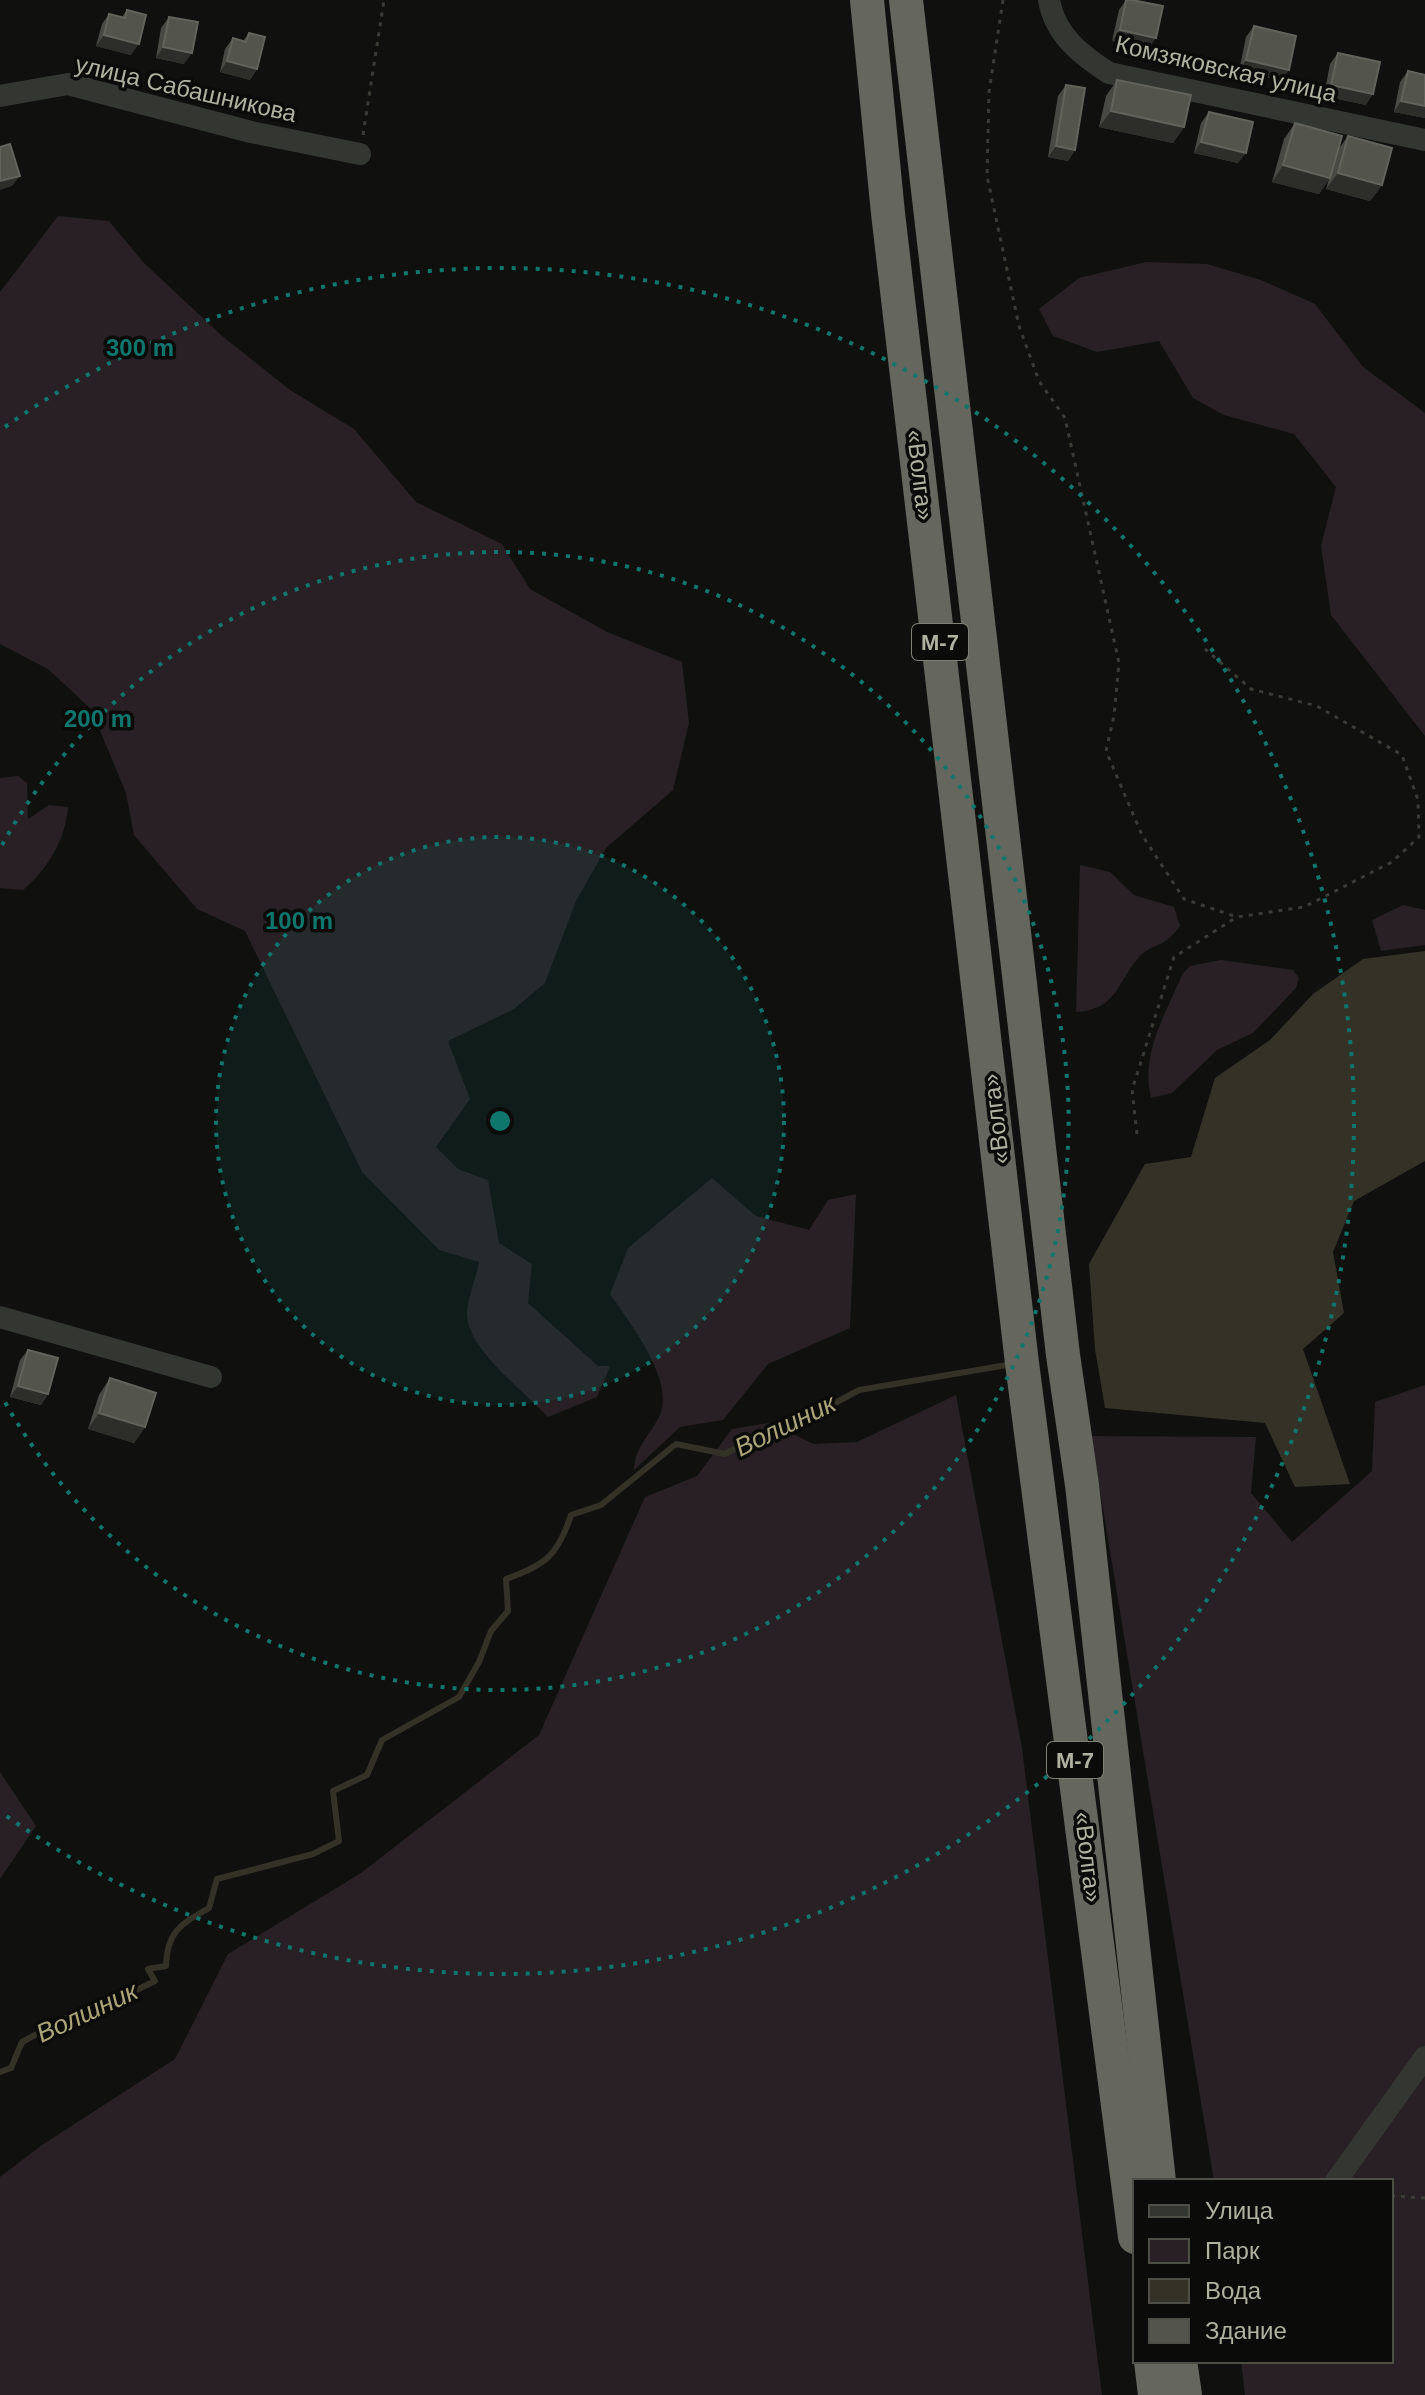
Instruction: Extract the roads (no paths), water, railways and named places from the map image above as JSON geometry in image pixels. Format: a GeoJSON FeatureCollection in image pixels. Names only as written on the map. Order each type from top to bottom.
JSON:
{"type":"FeatureCollection","features":[{"type":"Feature","properties":{"kind":"highway","name":"«Волга»"},"geometry":{"type":"LineString","coordinates":[[867,0],[888,213],[1022,1363],[1133,2222]]}},
{"type":"Feature","properties":{"kind":"highway","name":"«Волга»"},"geometry":{"type":"LineString","coordinates":[[906,0],[1063,1355],[1082,1485],[1159,2179]]}},
{"type":"Feature","properties":{"kind":"highway"},"geometry":{"type":"LineString","coordinates":[[1151,2363],[1155,2395]]}},
{"type":"Feature","properties":{"kind":"highway"},"geometry":{"type":"LineString","coordinates":[[1180,2363],[1185,2395]]}},
{"type":"Feature","properties":{"kind":"street","name":"Комзяковская улица"},"geometry":{"type":"LineString","coordinates":[[1049,0],[1051,10],[1075,51],[1109,73],[1425,140]]}},
{"type":"Feature","properties":{"kind":"street","name":"улица Сабашникова"},"geometry":{"type":"LineString","coordinates":[[0,96],[68,84],[251,132],[360,154]]}},
{"type":"Feature","properties":{"kind":"street"},"geometry":{"type":"LineString","coordinates":[[0,1317],[211,1377]]}},
{"type":"Feature","properties":{"kind":"street"},"geometry":{"type":"LineString","coordinates":[[1337,2179],[1425,2057]]}},
{"type":"Feature","properties":{"kind":"water"},"geometry":{"type":"Polygon","coordinates":[[[1425,951],[1425,1161],[1354,1201],[1333,1252],[1344,1313],[1303,1349],[1350,1484],[1295,1487],[1265,1423],[1105,1408],[1095,1349],[1089,1264],[1145,1164],[1191,1157],[1215,1078],[1270,1040],[1313,994],[1363,959],[1425,951]]]}},
{"type":"Feature","properties":{"kind":"waterway","name":"Волшник"},"geometry":{"type":"LineString","coordinates":[[0,2072],[11,2068],[22,2042],[66,2018],[96,2010],[155,1981],[148,1969],[166,1966],[173,1936],[183,1924],[209,1908],[217,1879],[313,1854],[339,1841],[333,1791],[367,1775],[382,1740],[459,1697],[479,1662],[491,1631],[508,1611],[506,1579],[531,1569],[549,1557],[561,1540],[571,1515],[601,1505],[676,1444],[725,1454],[777,1427],[817,1413],[859,1390],[1007,1365]]}}]}
